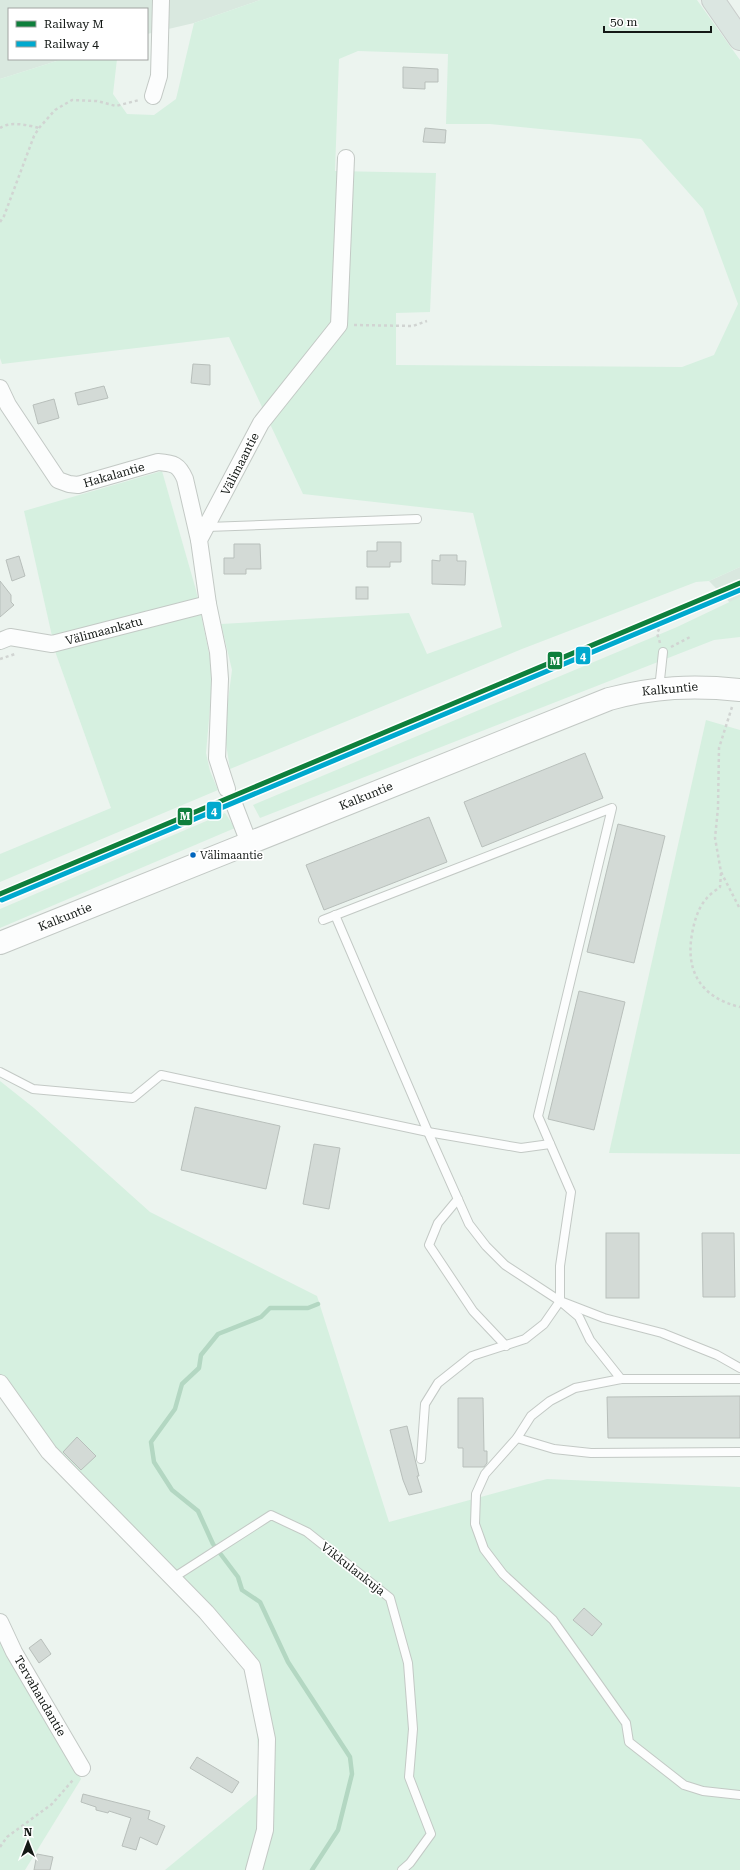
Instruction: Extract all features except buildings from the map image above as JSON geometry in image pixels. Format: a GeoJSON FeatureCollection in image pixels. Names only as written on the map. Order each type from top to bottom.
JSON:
{"type":"FeatureCollection","features":[{"type":"Feature","properties":{"kind":"highway"},"geometry":{"type":"LineString","coordinates":[[713,0],[740,39]]}},
{"type":"Feature","properties":{"kind":"street"},"geometry":{"type":"LineString","coordinates":[[153,96],[159,76],[161,0]]}},
{"type":"Feature","properties":{"kind":"street"},"geometry":{"type":"LineString","coordinates":[[339,325],[346,158]]}},
{"type":"Feature","properties":{"kind":"street","name":"Välimaantie"},"geometry":{"type":"LineString","coordinates":[[203,534],[261,423],[339,325]]}},
{"type":"Feature","properties":{"kind":"street","name":"Hakalantie"},"geometry":{"type":"LineString","coordinates":[[0,388],[8,405],[58,480],[69,484],[78,485],[158,462],[172,463],[181,470],[185,479],[203,534]]}},
{"type":"Feature","properties":{"kind":"street"},"geometry":{"type":"LineString","coordinates":[[203,534],[208,604],[218,652],[220,679],[217,758],[227,789]]}},
{"type":"Feature","properties":{"kind":"street","name":"Välimaankatu"},"geometry":{"type":"LineString","coordinates":[[0,641],[10,637],[52,644],[208,604]]}},
{"type":"Feature","properties":{"kind":"street","name":"Kalkuntie"},"geometry":{"type":"LineString","coordinates":[[0,944],[249,842],[609,699],[635,692],[695,686],[736,697]]}},
{"type":"Feature","properties":{"kind":"street"},"geometry":{"type":"LineString","coordinates":[[234,804],[249,842]]}},
{"type":"Feature","properties":{"kind":"street"},"geometry":{"type":"LineString","coordinates":[[0,1383],[50,1452],[206,1612],[252,1666],[267,1739],[265,1830],[254,1870]]}},
{"type":"Feature","properties":{"kind":"street","name":"Tervahaudantie"},"geometry":{"type":"LineString","coordinates":[[0,1622],[14,1652],[82,1768]]}},
{"type":"Feature","properties":{"kind":"lane"},"geometry":{"type":"LineString","coordinates":[[203,534],[416,519]]}},
{"type":"Feature","properties":{"kind":"lane"},"geometry":{"type":"LineString","coordinates":[[659,689],[663,652]]}},
{"type":"Feature","properties":{"kind":"lane"},"geometry":{"type":"LineString","coordinates":[[324,920],[612,808],[538,1116],[570,1192],[560,1266],[560,1301],[544,1324],[525,1339],[472,1356],[438,1383],[425,1404],[421,1459]]}},
{"type":"Feature","properties":{"kind":"lane"},"geometry":{"type":"LineString","coordinates":[[335,915],[469,1224],[486,1246],[505,1265],[560,1301],[579,1317],[590,1340],[621,1379]]}},
{"type":"Feature","properties":{"kind":"lane"},"geometry":{"type":"LineString","coordinates":[[0,1072],[33,1089],[133,1098],[161,1075],[428,1132],[521,1148],[550,1144]]}},
{"type":"Feature","properties":{"kind":"lane"},"geometry":{"type":"LineString","coordinates":[[458,1199],[438,1223],[430,1245],[473,1311],[506,1346]]}},
{"type":"Feature","properties":{"kind":"lane"},"geometry":{"type":"LineString","coordinates":[[560,1301],[604,1318],[662,1333],[711,1353],[740,1368]]}},
{"type":"Feature","properties":{"kind":"lane"},"geometry":{"type":"LineString","coordinates":[[740,1379],[621,1379],[575,1388],[550,1400],[531,1416],[517,1438],[485,1474],[476,1494],[475,1524],[484,1549],[503,1574],[553,1620],[626,1723],[629,1742],[684,1785],[703,1791],[740,1795]]}},
{"type":"Feature","properties":{"kind":"lane"},"geometry":{"type":"LineString","coordinates":[[517,1438],[554,1449],[591,1453],[740,1452]]}},
{"type":"Feature","properties":{"kind":"lane","name":"Vikkulankuja"},"geometry":{"type":"LineString","coordinates":[[173,1578],[271,1515],[307,1532],[390,1598],[408,1662],[413,1729],[409,1777],[431,1834],[410,1863],[402,1870]]}},
{"type":"Feature","properties":{"kind":"path"},"geometry":{"type":"LineString","coordinates":[[0,222],[4,216],[39,128],[55,110],[72,100],[97,100],[116,106],[153,96]]}},
{"type":"Feature","properties":{"kind":"path"},"geometry":{"type":"LineString","coordinates":[[0,128],[4,125],[26,125],[39,128]]}},
{"type":"Feature","properties":{"kind":"path"},"geometry":{"type":"LineString","coordinates":[[339,325],[413,326],[427,321]]}},
{"type":"Feature","properties":{"kind":"path"},"geometry":{"type":"LineString","coordinates":[[657,633],[667,614]]}},
{"type":"Feature","properties":{"kind":"path"},"geometry":{"type":"LineString","coordinates":[[677,644],[692,636]]}},
{"type":"Feature","properties":{"kind":"path"},"geometry":{"type":"LineString","coordinates":[[736,697],[719,748],[718,808],[715,838],[721,872],[720,886],[706,899],[696,918],[691,939],[690,962],[697,980],[710,995],[740,1007]]}},
{"type":"Feature","properties":{"kind":"path"},"geometry":{"type":"LineString","coordinates":[[721,872],[740,908]]}},
{"type":"Feature","properties":{"kind":"path"},"geometry":{"type":"LineString","coordinates":[[0,1847],[7,1837],[52,1804],[82,1768]]}},
{"type":"Feature","properties":{"kind":"shaded area"},"geometry":{"type":"Polygon","coordinates":[[[0,0],[260,0],[194,23],[148,34],[148,8],[8,8],[8,60],[60,60],[0,79],[0,0]]]}},
{"type":"Feature","properties":{"kind":"shaded area"},"geometry":{"type":"Polygon","coordinates":[[[740,567],[740,613],[709,581],[740,567]]]}},
{"type":"Feature","properties":{"kind":"green space"},"geometry":{"type":"Polygon","coordinates":[[[260,0],[697,0],[740,60],[740,567],[709,581],[696,582],[522,649],[230,769],[224,731],[232,670],[221,624],[409,613],[427,654],[502,627],[473,513],[303,494],[229,337],[2,364],[0,358],[0,79],[60,60],[117,60],[113,94],[127,114],[154,115],[176,99],[194,23],[260,0]],[[358,51],[339,59],[335,171],[436,173],[430,312],[396,313],[396,365],[682,367],[714,355],[738,304],[703,209],[641,139],[490,124],[446,124],[448,54],[358,51]]]}},
{"type":"Feature","properties":{"kind":"green space"},"geometry":{"type":"Polygon","coordinates":[[[162,471],[196,590],[213,673],[206,753],[210,771],[218,790],[0,882],[0,854],[111,808],[56,654],[24,511],[162,471]]]}},
{"type":"Feature","properties":{"kind":"green space"},"geometry":{"type":"Polygon","coordinates":[[[740,597],[740,637],[714,640],[260,818],[253,805],[677,627],[740,597]]]}},
{"type":"Feature","properties":{"kind":"green space"},"geometry":{"type":"Polygon","coordinates":[[[706,720],[740,730],[740,1154],[609,1153],[706,720]]]}},
{"type":"Feature","properties":{"kind":"green space"},"geometry":{"type":"Polygon","coordinates":[[[225,813],[235,828],[0,928],[0,909],[225,813]]]}},
{"type":"Feature","properties":{"kind":"green space"},"geometry":{"type":"Polygon","coordinates":[[[0,1081],[34,1108],[150,1212],[317,1296],[389,1522],[547,1479],[740,1487],[740,1870],[165,1870],[261,1791],[252,1666],[53,1449],[0,1376],[0,1081]]]}},
{"type":"Feature","properties":{"kind":"green space"},"geometry":{"type":"Polygon","coordinates":[[[0,1638],[81,1779],[25,1870],[0,1870],[0,1638]]]}},
{"type":"Feature","properties":{"kind":"waterway"},"geometry":{"type":"LineString","coordinates":[[312,1870],[338,1830],[352,1774],[350,1757],[288,1662],[260,1602],[242,1590],[238,1577],[213,1544],[198,1511],[172,1490],[154,1462],[151,1442],[175,1409],[182,1384],[199,1368],[201,1355],[218,1334],[261,1317],[270,1308],[308,1308],[318,1304]]}},
{"type":"Feature","properties":{"kind":"rail line","name":"M"},"geometry":{"type":"LineString","coordinates":[[0,894],[740,583]]}},
{"type":"Feature","properties":{"kind":"rail line","name":"4"},"geometry":{"type":"LineString","coordinates":[[2,900],[740,590]]}},
{"type":"Feature","properties":{"kind":"place","name":"Välimaantie"},"geometry":{"type":"Point","coordinates":[193,855]}}]}
